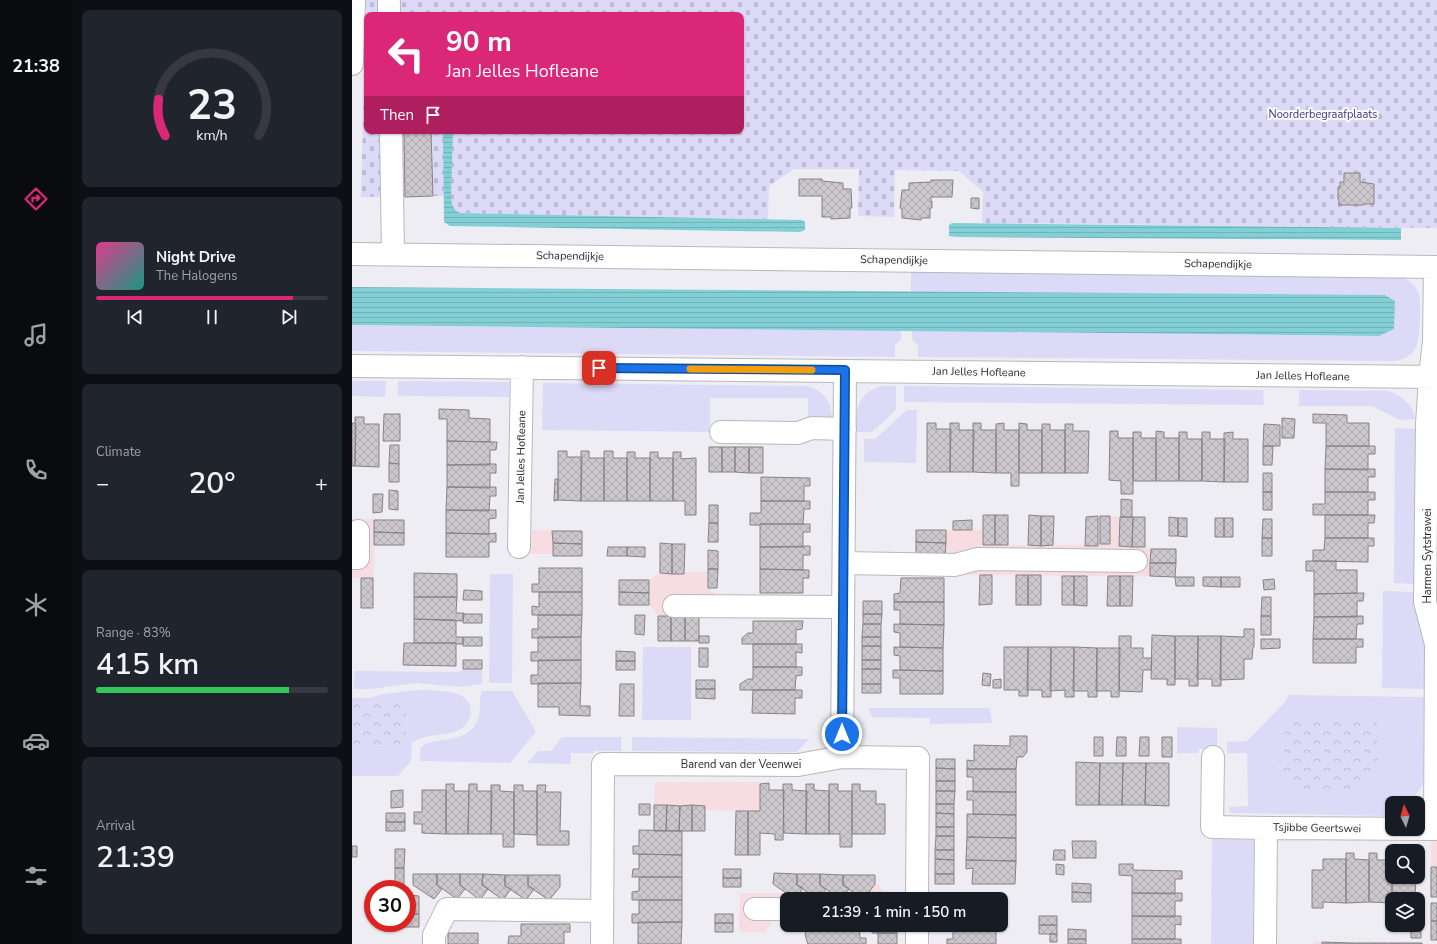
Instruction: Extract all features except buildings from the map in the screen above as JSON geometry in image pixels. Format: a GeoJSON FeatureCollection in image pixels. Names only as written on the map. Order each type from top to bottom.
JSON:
{"type":"FeatureCollection","features":[{"type":"Feature","properties":{"kind":"street"},"geometry":{"type":"LineString","coordinates":[[352,64],[354,0]]}},
{"type":"Feature","properties":{"kind":"street"},"geometry":{"type":"LineString","coordinates":[[391,134],[393,254]]}},
{"type":"Feature","properties":{"kind":"street","name":"Schapendijkje"},"geometry":{"type":"LineString","coordinates":[[352,254],[1436,267],[1433,377]]}},
{"type":"Feature","properties":{"kind":"street","name":"Jan Jelles Hofleane"},"geometry":{"type":"LineString","coordinates":[[352,366],[1433,377]]}},
{"type":"Feature","properties":{"kind":"street","name":"Jan Jelles Hofleane"},"geometry":{"type":"LineString","coordinates":[[519,547],[522,367]]}},
{"type":"Feature","properties":{"kind":"street"},"geometry":{"type":"LineString","coordinates":[[842,757],[845,370]]}},
{"type":"Feature","properties":{"kind":"street","name":"Harmen Sytstrawei"},"geometry":{"type":"LineString","coordinates":[[1433,377],[1427,408],[1432,466],[1425,602],[1433,615],[1436,644],[1436,829]]}},
{"type":"Feature","properties":{"kind":"street"},"geometry":{"type":"LineString","coordinates":[[721,432],[798,433],[812,428],[844,429]]}},
{"type":"Feature","properties":{"kind":"street"},"geometry":{"type":"LineString","coordinates":[[352,558],[358,558],[358,530]]}},
{"type":"Feature","properties":{"kind":"street"},"geometry":{"type":"LineString","coordinates":[[844,563],[955,564],[977,559],[1136,561]]}},
{"type":"Feature","properties":{"kind":"street"},"geometry":{"type":"LineString","coordinates":[[674,606],[843,607]]}},
{"type":"Feature","properties":{"kind":"street","name":"Barend van der Veenwei"},"geometry":{"type":"LineString","coordinates":[[602,944],[603,764],[798,765],[842,757],[918,758],[917,892]]}},
{"type":"Feature","properties":{"kind":"street"},"geometry":{"type":"LineString","coordinates":[[1213,757],[1212,827],[1266,828]]}},
{"type":"Feature","properties":{"kind":"street","name":"Tsjibbe Geertswei"},"geometry":{"type":"LineString","coordinates":[[1265,944],[1266,828],[1436,829]]}},
{"type":"Feature","properties":{"kind":"street"},"geometry":{"type":"LineString","coordinates":[[434,944],[434,935],[447,909],[602,911]]}},
{"type":"Feature","properties":{"kind":"street"},"geometry":{"type":"LineString","coordinates":[[755,909],[780,909]]}},
{"type":"Feature","properties":{"kind":"street"},"geometry":{"type":"LineString","coordinates":[[917,932],[917,944]]}},
{"type":"Feature","properties":{"kind":"shaded area"},"geometry":{"type":"Polygon","coordinates":[[[443,134],[453,134],[451,196],[454,208],[460,213],[802,220],[805,222],[805,230],[800,232],[450,226],[444,222],[443,134]]]}},
{"type":"Feature","properties":{"kind":"shaded area"},"geometry":{"type":"Polygon","coordinates":[[[952,223],[1401,228],[1401,240],[957,237],[949,236],[949,225],[952,223]]]}},
{"type":"Feature","properties":{"kind":"shaded area"},"geometry":{"type":"Polygon","coordinates":[[[352,287],[1385,295],[1395,301],[1394,329],[1379,336],[352,325],[352,287]]]}},
{"type":"Feature","properties":{"kind":"shaded area"},"geometry":{"type":"Polygon","coordinates":[[[983,515],[1008,515],[1008,545],[1085,545],[1086,516],[1145,517],[1145,547],[1176,549],[1175,577],[1132,576],[1132,606],[1107,606],[1107,576],[1087,576],[1086,605],[1061,605],[1062,576],[1041,575],[1040,605],[1015,605],[1015,575],[992,575],[992,604],[979,604],[979,575],[855,574],[855,552],[915,554],[916,530],[982,530],[983,515]]]}},
{"type":"Feature","properties":{"kind":"shaded area"},"geometry":{"type":"Polygon","coordinates":[[[352,519],[404,520],[403,545],[374,545],[373,607],[360,607],[360,577],[352,578],[352,519]]]}},
{"type":"Feature","properties":{"kind":"shaded area"},"geometry":{"type":"Polygon","coordinates":[[[532,530],[582,531],[582,555],[553,556],[552,554],[531,554],[532,530]]]}},
{"type":"Feature","properties":{"kind":"shaded area"},"geometry":{"type":"Polygon","coordinates":[[[660,543],[685,544],[684,572],[708,572],[708,588],[717,595],[831,596],[831,618],[699,616],[699,641],[658,641],[658,615],[649,605],[619,604],[619,579],[649,580],[659,573],[660,543]]]}},
{"type":"Feature","properties":{"kind":"shaded area"},"geometry":{"type":"Polygon","coordinates":[[[655,782],[760,782],[760,855],[735,855],[735,811],[705,810],[705,831],[653,831],[655,782]]]}},
{"type":"Feature","properties":{"kind":"shaded area"},"geometry":{"type":"Polygon","coordinates":[[[1431,841],[1437,841],[1437,897],[1430,897],[1431,841]]]}},
{"type":"Feature","properties":{"kind":"shaded area"},"geometry":{"type":"Polygon","coordinates":[[[774,873],[875,875],[875,884],[880,884],[880,887],[885,892],[785,892],[773,884],[774,873]]]}},
{"type":"Feature","properties":{"kind":"shaded area"},"geometry":{"type":"Polygon","coordinates":[[[740,893],[780,893],[780,910],[765,932],[742,932],[739,929],[740,893]]]}},
{"type":"Feature","properties":{"kind":"shaded area"},"geometry":{"type":"Polygon","coordinates":[[[1314,942],[1421,943],[1421,944],[1314,944],[1314,942]]]}},
{"type":"Feature","properties":{"kind":"green space","name":"Noorderbegraafplaats"},"geometry":{"type":"Polygon","coordinates":[[[366,0],[1437,0],[1437,228],[982,223],[983,192],[959,171],[895,170],[894,217],[858,216],[859,169],[794,169],[769,186],[768,219],[460,213],[454,208],[451,196],[361,197],[364,79],[364,134],[744,134],[744,12],[366,12],[366,0]]]}},
{"type":"Feature","properties":{"kind":"green space"},"geometry":{"type":"Polygon","coordinates":[[[911,267],[1400,276],[1408,280],[1417,289],[1420,301],[1419,332],[1416,346],[1409,356],[1394,361],[918,357],[918,345],[912,339],[912,331],[1379,336],[1395,301],[1385,295],[911,292],[911,267]]]}},
{"type":"Feature","properties":{"kind":"green space"},"geometry":{"type":"Polygon","coordinates":[[[352,325],[901,330],[901,339],[895,345],[895,357],[352,351],[352,325]]]}},
{"type":"Feature","properties":{"kind":"green space"},"geometry":{"type":"Polygon","coordinates":[[[352,381],[386,381],[385,397],[352,396],[352,381]]]}},
{"type":"Feature","properties":{"kind":"green space"},"geometry":{"type":"Polygon","coordinates":[[[398,381],[509,382],[509,397],[398,396],[398,381]]]}},
{"type":"Feature","properties":{"kind":"green space"},"geometry":{"type":"Polygon","coordinates":[[[543,383],[807,386],[818,390],[826,398],[832,413],[832,419],[808,419],[808,398],[710,398],[710,432],[542,430],[543,383]]]}},
{"type":"Feature","properties":{"kind":"green space"},"geometry":{"type":"Polygon","coordinates":[[[881,386],[896,386],[896,410],[872,432],[856,432],[857,410],[862,398],[881,386]]]}},
{"type":"Feature","properties":{"kind":"green space"},"geometry":{"type":"Polygon","coordinates":[[[904,386],[1263,390],[1264,405],[904,402],[904,386]]]}},
{"type":"Feature","properties":{"kind":"green space"},"geometry":{"type":"Polygon","coordinates":[[[1299,390],[1388,391],[1406,401],[1412,409],[1415,419],[1400,420],[1372,406],[1299,406],[1299,390]]]}},
{"type":"Feature","properties":{"kind":"green space"},"geometry":{"type":"Polygon","coordinates":[[[907,410],[917,410],[916,463],[864,462],[864,439],[875,439],[907,410]]]}},
{"type":"Feature","properties":{"kind":"green space"},"geometry":{"type":"Polygon","coordinates":[[[1395,428],[1415,429],[1414,584],[1394,583],[1395,428]]]}},
{"type":"Feature","properties":{"kind":"green space"},"geometry":{"type":"Polygon","coordinates":[[[490,574],[513,574],[512,683],[489,683],[490,574]]]}},
{"type":"Feature","properties":{"kind":"green space"},"geometry":{"type":"Polygon","coordinates":[[[1383,591],[1414,592],[1414,607],[1424,643],[1424,689],[1382,688],[1383,591]]]}},
{"type":"Feature","properties":{"kind":"green space"},"geometry":{"type":"Polygon","coordinates":[[[643,647],[691,647],[691,720],[642,720],[643,647]]]}},
{"type":"Feature","properties":{"kind":"green space"},"geometry":{"type":"Polygon","coordinates":[[[463,669],[482,669],[482,684],[459,687],[416,683],[371,689],[353,688],[355,671],[459,672],[463,669]]]}},
{"type":"Feature","properties":{"kind":"green space"},"geometry":{"type":"Polygon","coordinates":[[[418,690],[444,691],[461,696],[467,700],[471,707],[470,716],[466,724],[461,729],[453,732],[429,736],[412,743],[411,761],[398,776],[352,776],[352,748],[406,749],[407,704],[352,703],[352,698],[369,698],[384,694],[418,690]]]}},
{"type":"Feature","properties":{"kind":"green space"},"geometry":{"type":"Polygon","coordinates":[[[482,691],[512,691],[535,730],[535,733],[510,763],[420,761],[420,749],[425,745],[431,742],[456,738],[471,730],[477,722],[482,691]]]}},
{"type":"Feature","properties":{"kind":"green space"},"geometry":{"type":"Polygon","coordinates":[[[1289,695],[1424,697],[1423,785],[1415,796],[1385,796],[1385,816],[1230,813],[1229,807],[1248,806],[1247,753],[1227,753],[1227,742],[1247,741],[1284,703],[1289,695]]]}},
{"type":"Feature","properties":{"kind":"green space"},"geometry":{"type":"Polygon","coordinates":[[[352,703],[407,703],[406,749],[352,748],[352,703]]]}},
{"type":"Feature","properties":{"kind":"green space"},"geometry":{"type":"Polygon","coordinates":[[[868,708],[990,708],[992,723],[930,724],[930,718],[872,717],[868,708]]]}},
{"type":"Feature","properties":{"kind":"green space"},"geometry":{"type":"Polygon","coordinates":[[[1292,719],[1377,719],[1378,764],[1358,789],[1299,789],[1279,773],[1280,742],[1292,719]]]}},
{"type":"Feature","properties":{"kind":"green space"},"geometry":{"type":"Polygon","coordinates":[[[1177,727],[1217,728],[1217,749],[1199,749],[1198,753],[1177,753],[1177,727]]]}},
{"type":"Feature","properties":{"kind":"green space"},"geometry":{"type":"Polygon","coordinates":[[[562,737],[621,737],[621,751],[571,753],[571,764],[527,763],[538,751],[551,751],[562,737]]]}},
{"type":"Feature","properties":{"kind":"green space"},"geometry":{"type":"Polygon","coordinates":[[[632,737],[809,739],[797,752],[632,751],[632,737]]]}},
{"type":"Feature","properties":{"kind":"green space"},"geometry":{"type":"Polygon","coordinates":[[[1212,839],[1254,840],[1253,944],[1211,944],[1212,839]]]}},
{"type":"Feature","properties":{"kind":"slow traffic"},"geometry":{"type":"LineString","coordinates":[[690,369],[812,370]]}},
{"type":"Feature","properties":{"kind":"route"},"geometry":{"type":"LineString","coordinates":[[599,368],[845,370],[842,734]]}}]}
